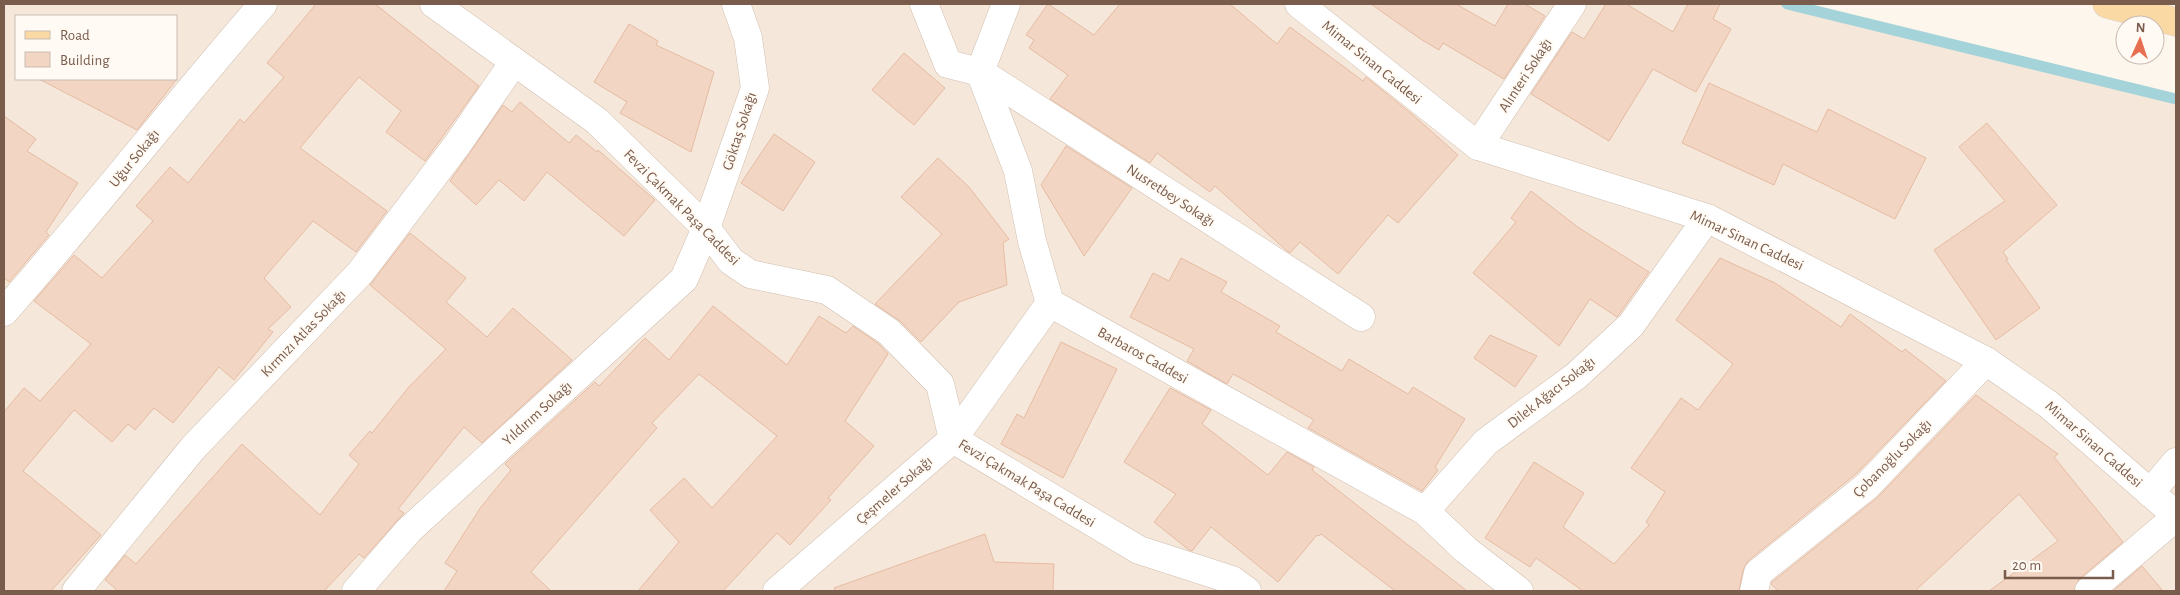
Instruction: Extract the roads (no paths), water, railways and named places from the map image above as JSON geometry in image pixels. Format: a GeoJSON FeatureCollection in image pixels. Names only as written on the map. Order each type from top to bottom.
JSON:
{"type":"FeatureCollection","features":[{"type":"Feature","properties":{"kind":"main road"},"geometry":{"type":"LineString","coordinates":[[2107,4],[2176,22]]}},
{"type":"Feature","properties":{"kind":"street","name":"Uğur Sokağı"},"geometry":{"type":"LineString","coordinates":[[4,312],[79,227],[195,82],[263,4]]}},
{"type":"Feature","properties":{"kind":"street","name":"Fevzi Çakmak Paşa Caddesi"},"geometry":{"type":"LineString","coordinates":[[434,4],[596,122],[706,228],[731,261],[750,274],[827,290],[889,332],[940,384],[953,439],[1139,550],[1232,580],[1247,591]]}},
{"type":"Feature","properties":{"kind":"street","name":"Göktaş Sokağı"},"geometry":{"type":"LineString","coordinates":[[706,228],[754,88],[748,38],[736,4]]}},
{"type":"Feature","properties":{"kind":"street"},"geometry":{"type":"LineString","coordinates":[[924,4],[948,64],[980,72]]}},
{"type":"Feature","properties":{"kind":"street"},"geometry":{"type":"LineString","coordinates":[[1006,4],[980,72],[1018,171],[1032,241],[1050,303]]}},
{"type":"Feature","properties":{"kind":"street","name":"Mimar Sinan Caddesi"},"geometry":{"type":"LineString","coordinates":[[1299,4],[1478,146],[1706,218],[1986,361],[2048,404],[2176,516]]}},
{"type":"Feature","properties":{"kind":"street","name":"Alınteri Sokağı"},"geometry":{"type":"LineString","coordinates":[[1478,146],[1572,4]]}},
{"type":"Feature","properties":{"kind":"street","name":"Kırmızı Atlas Sokağı"},"geometry":{"type":"LineString","coordinates":[[76,591],[193,448],[360,273],[457,145],[514,62]]}},
{"type":"Feature","properties":{"kind":"street","name":"Nusretbey Sokağı"},"geometry":{"type":"LineString","coordinates":[[980,72],[1361,317]]}},
{"type":"Feature","properties":{"kind":"street","name":"Dilek Ağacı Sokağı"},"geometry":{"type":"LineString","coordinates":[[1425,510],[1486,442],[1576,376],[1631,325],[1706,218]]}},
{"type":"Feature","properties":{"kind":"street","name":"Yıldırım Sokağı"},"geometry":{"type":"LineString","coordinates":[[356,591],[409,530],[684,279],[706,228]]}},
{"type":"Feature","properties":{"kind":"street","name":"Çeşmeler Sokağı"},"geometry":{"type":"LineString","coordinates":[[777,591],[953,439],[1050,303]]}},
{"type":"Feature","properties":{"kind":"street","name":"Barbaros Caddesi"},"geometry":{"type":"LineString","coordinates":[[1050,303],[1425,510],[1466,550],[1519,591]]}},
{"type":"Feature","properties":{"kind":"street","name":"Çobanoğlu Sokağı"},"geometry":{"type":"LineString","coordinates":[[1754,591],[1758,573],[1867,486],[1986,361]]}},
{"type":"Feature","properties":{"kind":"street"},"geometry":{"type":"LineString","coordinates":[[2150,493],[2176,462]]}},
{"type":"Feature","properties":{"kind":"street"},"geometry":{"type":"LineString","coordinates":[[2089,591],[2176,516]]}},
{"type":"Feature","properties":{"kind":"waterway"},"geometry":{"type":"LineString","coordinates":[[1787,4],[2176,99]]}}]}
